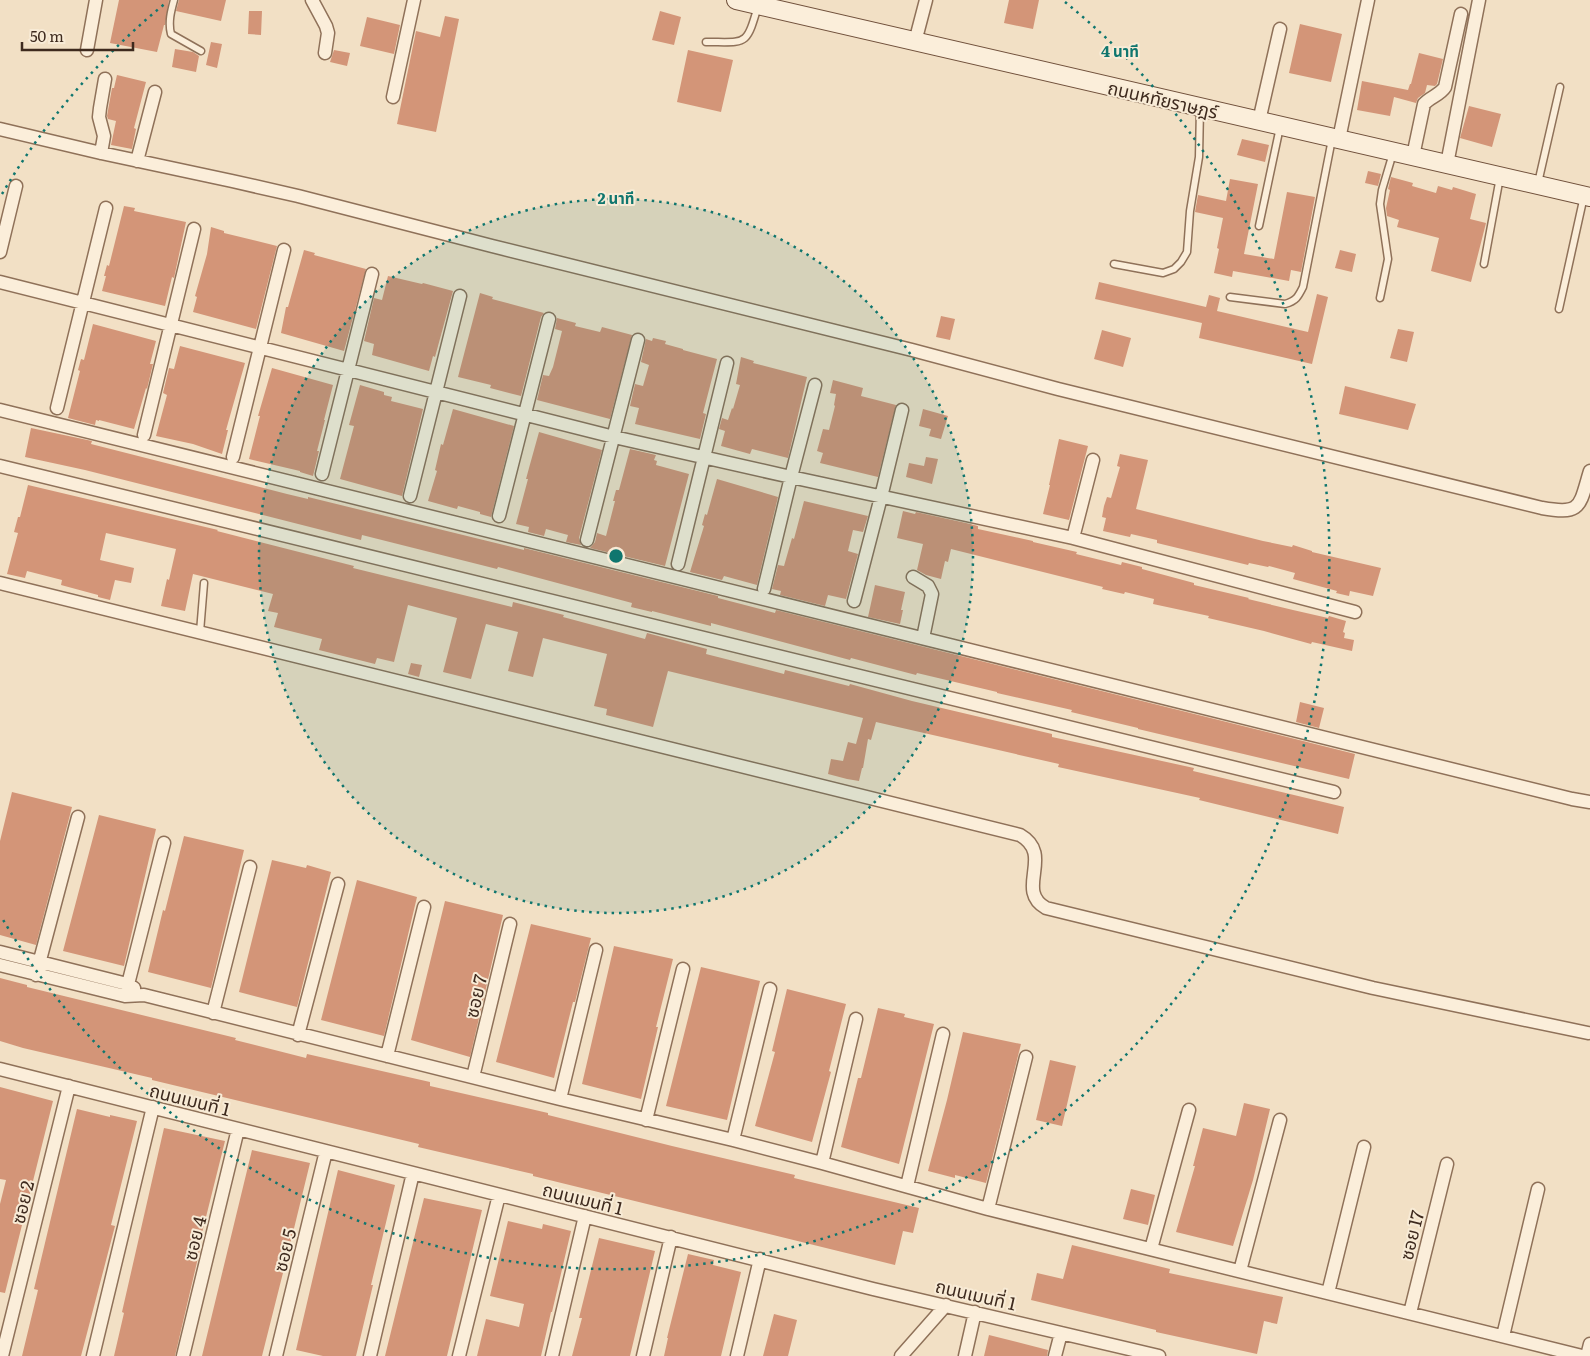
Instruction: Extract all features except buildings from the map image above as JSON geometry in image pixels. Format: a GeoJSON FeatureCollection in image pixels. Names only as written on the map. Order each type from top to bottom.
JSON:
{"type":"FeatureCollection","features":[{"type":"Feature","properties":{"kind":"main road","name":"ถนนหทัยราษฎร์"},"geometry":{"type":"LineString","coordinates":[[736,0],[1587,196]]}},
{"type":"Feature","properties":{"kind":"street"},"geometry":{"type":"LineString","coordinates":[[87,50],[96,0]]}},
{"type":"Feature","properties":{"kind":"street"},"geometry":{"type":"LineString","coordinates":[[312,0],[328,33],[326,53]]}},
{"type":"Feature","properties":{"kind":"street"},"geometry":{"type":"LineString","coordinates":[[393,97],[414,0]]}},
{"type":"Feature","properties":{"kind":"street"},"geometry":{"type":"LineString","coordinates":[[916,42],[926,0]]}},
{"type":"Feature","properties":{"kind":"street"},"geometry":{"type":"LineString","coordinates":[[1336,138],[1368,0]]}},
{"type":"Feature","properties":{"kind":"street"},"geometry":{"type":"LineString","coordinates":[[1447,164],[1479,0]]}},
{"type":"Feature","properties":{"kind":"street"},"geometry":{"type":"LineString","coordinates":[[1413,156],[1424,104],[1442,92],[1445,87],[1461,14]]}},
{"type":"Feature","properties":{"kind":"street"},"geometry":{"type":"LineString","coordinates":[[1259,121],[1280,29]]}},
{"type":"Feature","properties":{"kind":"street"},"geometry":{"type":"LineString","coordinates":[[101,153],[104,136],[99,117],[105,79]]}},
{"type":"Feature","properties":{"kind":"street"},"geometry":{"type":"LineString","coordinates":[[137,161],[155,92]]}},
{"type":"Feature","properties":{"kind":"street"},"geometry":{"type":"LineString","coordinates":[[0,129],[298,196],[912,350],[1078,394],[1542,508],[1560,511],[1572,510],[1578,505],[1590,471]]}},
{"type":"Feature","properties":{"kind":"street"},"geometry":{"type":"LineString","coordinates":[[0,252],[16,186]]}},
{"type":"Feature","properties":{"kind":"street"},"geometry":{"type":"LineString","coordinates":[[57,408],[106,208]]}},
{"type":"Feature","properties":{"kind":"street"},"geometry":{"type":"LineString","coordinates":[[144,435],[194,228]]}},
{"type":"Feature","properties":{"kind":"street"},"geometry":{"type":"LineString","coordinates":[[232,457],[284,250]]}},
{"type":"Feature","properties":{"kind":"street"},"geometry":{"type":"LineString","coordinates":[[322,474],[372,274]]}},
{"type":"Feature","properties":{"kind":"street"},"geometry":{"type":"LineString","coordinates":[[0,282],[614,437],[1073,538],[1355,612]]}},
{"type":"Feature","properties":{"kind":"street"},"geometry":{"type":"LineString","coordinates":[[410,496],[460,296]]}},
{"type":"Feature","properties":{"kind":"street"},"geometry":{"type":"LineString","coordinates":[[500,516],[549,319]]}},
{"type":"Feature","properties":{"kind":"street"},"geometry":{"type":"LineString","coordinates":[[587,540],[638,340]]}},
{"type":"Feature","properties":{"kind":"street"},"geometry":{"type":"LineString","coordinates":[[678,564],[727,363]]}},
{"type":"Feature","properties":{"kind":"street"},"geometry":{"type":"LineString","coordinates":[[764,589],[815,385]]}},
{"type":"Feature","properties":{"kind":"street"},"geometry":{"type":"LineString","coordinates":[[0,410],[1590,802]]}},
{"type":"Feature","properties":{"kind":"street"},"geometry":{"type":"LineString","coordinates":[[854,601],[902,410]]}},
{"type":"Feature","properties":{"kind":"street"},"geometry":{"type":"LineString","coordinates":[[1073,538],[1093,460]]}},
{"type":"Feature","properties":{"kind":"street"},"geometry":{"type":"LineString","coordinates":[[0,466],[1334,792]]}},
{"type":"Feature","properties":{"kind":"street"},"geometry":{"type":"LineString","coordinates":[[913,577],[928,586],[932,594],[923,638]]}},
{"type":"Feature","properties":{"kind":"street"},"geometry":{"type":"LineString","coordinates":[[0,583],[1020,835],[1028,840],[1036,854],[1034,896],[1039,904],[1046,908],[1373,988],[1588,1033]]}},
{"type":"Feature","properties":{"kind":"street"},"geometry":{"type":"LineString","coordinates":[[36,975],[78,817]]}},
{"type":"Feature","properties":{"kind":"street"},"geometry":{"type":"LineString","coordinates":[[126,990],[164,843]]}},
{"type":"Feature","properties":{"kind":"street"},"geometry":{"type":"LineString","coordinates":[[213,1013],[250,867]]}},
{"type":"Feature","properties":{"kind":"street"},"geometry":{"type":"LineString","coordinates":[[298,1035],[338,884]]}},
{"type":"Feature","properties":{"kind":"street"},"geometry":{"type":"LineString","coordinates":[[387,1056],[424,907]]}},
{"type":"Feature","properties":{"kind":"street","name":"ซอย 7"},"geometry":{"type":"LineString","coordinates":[[473,1077],[510,924]]}},
{"type":"Feature","properties":{"kind":"street"},"geometry":{"type":"LineString","coordinates":[[560,1099],[596,950]]}},
{"type":"Feature","properties":{"kind":"street"},"geometry":{"type":"LineString","coordinates":[[0,952],[40,962],[126,990],[298,1035],[822,1162],[988,1209],[1582,1356]]}},
{"type":"Feature","properties":{"kind":"street"},"geometry":{"type":"LineString","coordinates":[[0,966],[36,975],[126,990]]}},
{"type":"Feature","properties":{"kind":"street"},"geometry":{"type":"LineString","coordinates":[[646,1120],[684,970]]}},
{"type":"Feature","properties":{"kind":"street"},"geometry":{"type":"LineString","coordinates":[[733,1140],[770,989]]}},
{"type":"Feature","properties":{"kind":"street"},"geometry":{"type":"LineString","coordinates":[[822,1162],[856,1019]]}},
{"type":"Feature","properties":{"kind":"street"},"geometry":{"type":"LineString","coordinates":[[907,1186],[943,1034]]}},
{"type":"Feature","properties":{"kind":"street"},"geometry":{"type":"LineString","coordinates":[[988,1209],[1026,1057]]}},
{"type":"Feature","properties":{"kind":"street","name":"ถนนเมนที่ 1"},"geometry":{"type":"LineString","coordinates":[[0,1068],[873,1289],[1151,1355]]}},
{"type":"Feature","properties":{"kind":"street","name":"ซอย 2"},"geometry":{"type":"LineString","coordinates":[[2,1356],[69,1086]]}},
{"type":"Feature","properties":{"kind":"street"},"geometry":{"type":"LineString","coordinates":[[93,1356],[153,1107]]}},
{"type":"Feature","properties":{"kind":"street"},"geometry":{"type":"LineString","coordinates":[[1151,1249],[1189,1110]]}},
{"type":"Feature","properties":{"kind":"street"},"geometry":{"type":"LineString","coordinates":[[1240,1272],[1280,1120]]}},
{"type":"Feature","properties":{"kind":"street","name":"ซอย 4"},"geometry":{"type":"LineString","coordinates":[[183,1356],[238,1129]]}},
{"type":"Feature","properties":{"kind":"street"},"geometry":{"type":"LineString","coordinates":[[1328,1293],[1364,1147]]}},
{"type":"Feature","properties":{"kind":"street","name":"ซอย 5"},"geometry":{"type":"LineString","coordinates":[[276,1356],[326,1151]]}},
{"type":"Feature","properties":{"kind":"street","name":"ซอย 17"},"geometry":{"type":"LineString","coordinates":[[1410,1314],[1447,1164]]}},
{"type":"Feature","properties":{"kind":"street"},"geometry":{"type":"LineString","coordinates":[[370,1356],[413,1173]]}},
{"type":"Feature","properties":{"kind":"street"},"geometry":{"type":"LineString","coordinates":[[1502,1336],[1538,1189]]}},
{"type":"Feature","properties":{"kind":"street"},"geometry":{"type":"LineString","coordinates":[[459,1356],[499,1194]]}},
{"type":"Feature","properties":{"kind":"street"},"geometry":{"type":"LineString","coordinates":[[552,1356],[584,1216]]}},
{"type":"Feature","properties":{"kind":"street"},"geometry":{"type":"LineString","coordinates":[[643,1356],[671,1237]]}},
{"type":"Feature","properties":{"kind":"street"},"geometry":{"type":"LineString","coordinates":[[737,1356],[760,1259]]}},
{"type":"Feature","properties":{"kind":"street"},"geometry":{"type":"LineString","coordinates":[[901,1356],[946,1305]]}},
{"type":"Feature","properties":{"kind":"street"},"geometry":{"type":"LineString","coordinates":[[965,1356],[975,1312]]}},
{"type":"Feature","properties":{"kind":"street"},"geometry":{"type":"LineString","coordinates":[[1055,1356],[1061,1333]]}},
{"type":"Feature","properties":{"kind":"street"},"geometry":{"type":"LineString","coordinates":[[1587,1356],[1590,1344]]}},
{"type":"Feature","properties":{"kind":"lane"},"geometry":{"type":"LineString","coordinates":[[174,0],[169,27],[171,34],[201,51]]}},
{"type":"Feature","properties":{"kind":"lane"},"geometry":{"type":"LineString","coordinates":[[706,42],[735,42],[743,40],[751,30],[758,5]]}},
{"type":"Feature","properties":{"kind":"lane"},"geometry":{"type":"LineString","coordinates":[[1537,185],[1560,87]]}},
{"type":"Feature","properties":{"kind":"lane"},"geometry":{"type":"LineString","coordinates":[[1114,264],[1163,272],[1174,269],[1187,252],[1190,211],[1199,158],[1200,107]]}},
{"type":"Feature","properties":{"kind":"lane"},"geometry":{"type":"LineString","coordinates":[[1259,226],[1280,125]]}},
{"type":"Feature","properties":{"kind":"lane"},"geometry":{"type":"LineString","coordinates":[[1230,297],[1285,304],[1293,302],[1298,298],[1303,286],[1336,138]]}},
{"type":"Feature","properties":{"kind":"lane"},"geometry":{"type":"LineString","coordinates":[[1380,298],[1388,259],[1380,204],[1382,190],[1394,151]]}},
{"type":"Feature","properties":{"kind":"lane"},"geometry":{"type":"LineString","coordinates":[[1484,264],[1500,176]]}},
{"type":"Feature","properties":{"kind":"lane"},"geometry":{"type":"LineString","coordinates":[[1559,309],[1587,196]]}},
{"type":"Feature","properties":{"kind":"lane"},"geometry":{"type":"LineString","coordinates":[[200,632],[204,583]]}}]}
